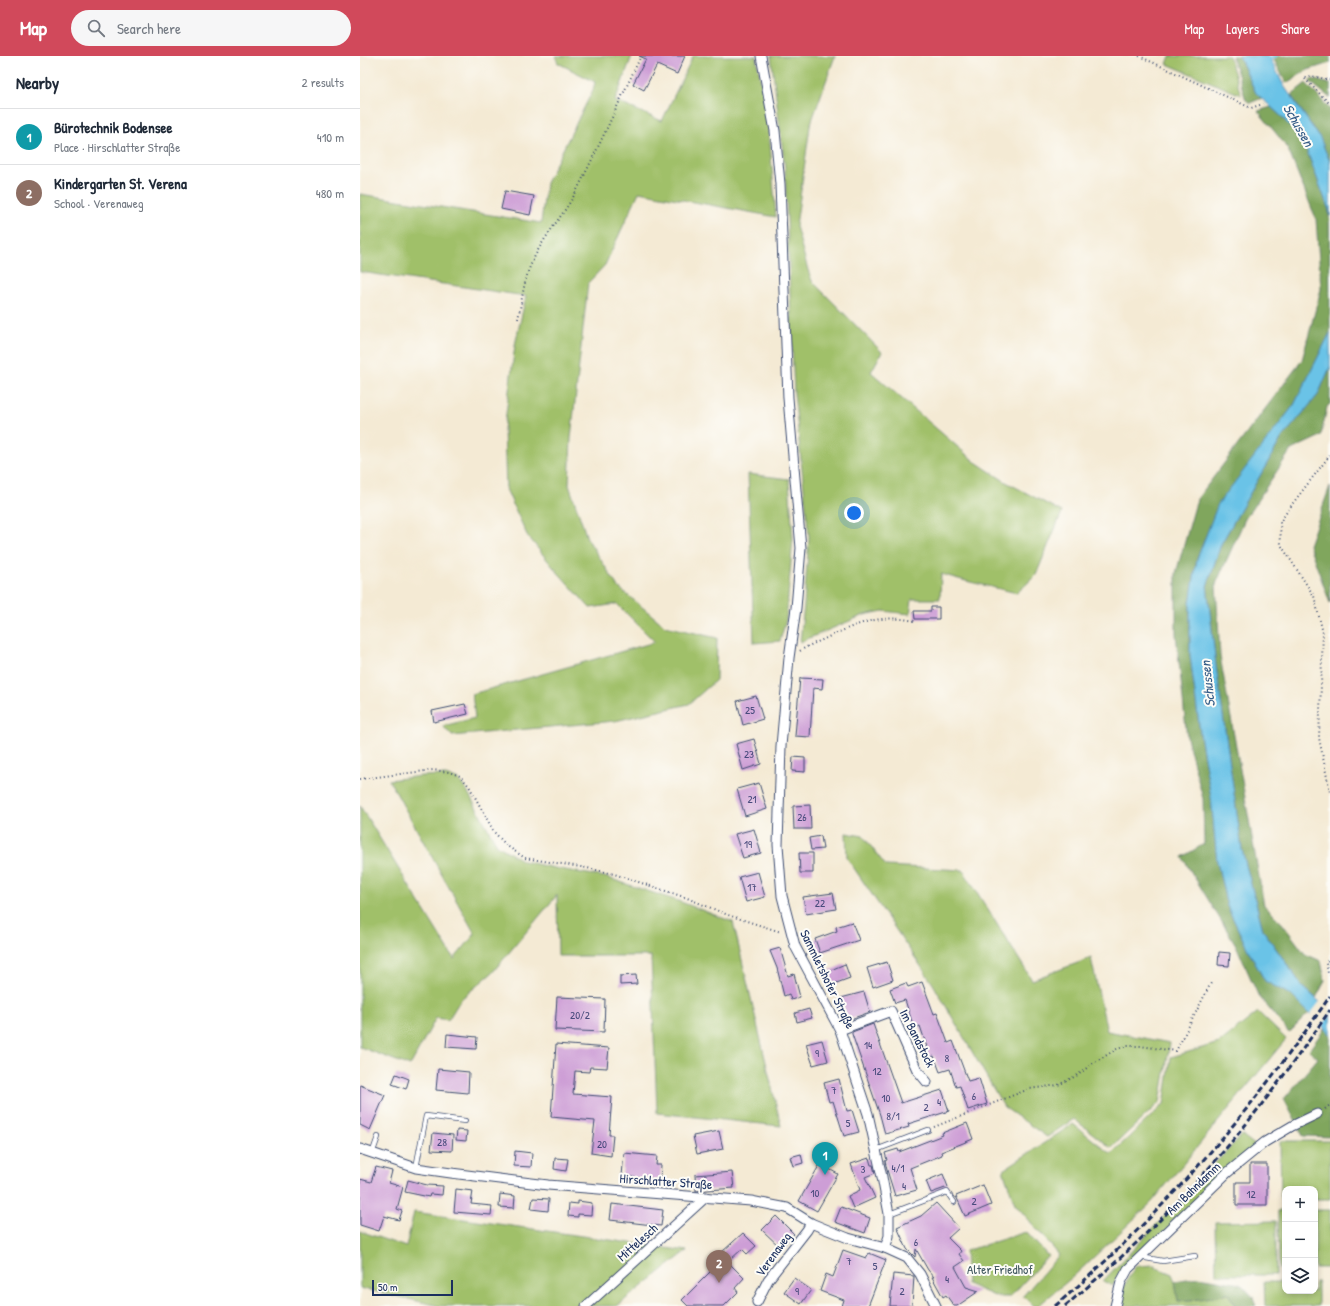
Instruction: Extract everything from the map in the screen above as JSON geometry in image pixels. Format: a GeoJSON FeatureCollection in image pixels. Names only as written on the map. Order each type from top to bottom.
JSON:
{"type":"FeatureCollection","features":[{"type":"Feature","properties":{"kind":"street","name":"Sammletshofer Straße"},"geometry":{"type":"LineString","coordinates":[[761,56],[775,131],[780,184],[788,398],[800,520],[801,548],[796,608],[788,658],[782,746],[778,845],[782,896],[795,946],[840,1030],[868,1114],[889,1214],[889,1236],[885,1248]]}},
{"type":"Feature","properties":{"kind":"street","name":"Im Bandstock"},"geometry":{"type":"LineString","coordinates":[[840,1030],[891,1010],[917,1070],[927,1082]]}},
{"type":"Feature","properties":{"kind":"street","name":"Am Bahndamm"},"geometry":{"type":"LineString","coordinates":[[1115,1306],[1121,1282],[1128,1269],[1227,1173],[1265,1142],[1292,1126],[1317,1114]]}},
{"type":"Feature","properties":{"kind":"street","name":"Hirschlatter Straße"},"geometry":{"type":"LineString","coordinates":[[360,1149],[416,1168],[548,1185],[751,1201],[787,1208],[811,1222],[848,1238],[885,1248],[907,1258],[920,1274],[936,1306]]}},
{"type":"Feature","properties":{"kind":"street","name":"Mittelesch"},"geometry":{"type":"LineString","coordinates":[[586,1306],[706,1197]]}},
{"type":"Feature","properties":{"kind":"street","name":"Verenaweg"},"geometry":{"type":"LineString","coordinates":[[756,1304],[768,1280],[807,1230],[811,1222]]}},
{"type":"Feature","properties":{"kind":"lane"},"geometry":{"type":"LineString","coordinates":[[416,1168],[426,1116],[464,1121]]}},
{"type":"Feature","properties":{"kind":"lane"},"geometry":{"type":"LineString","coordinates":[[876,1150],[928,1130]]}},
{"type":"Feature","properties":{"kind":"lane"},"geometry":{"type":"LineString","coordinates":[[372,1154],[378,1137]]}},
{"type":"Feature","properties":{"kind":"lane"},"geometry":{"type":"LineString","coordinates":[[889,1214],[947,1192],[954,1202]]}},
{"type":"Feature","properties":{"kind":"lane"},"geometry":{"type":"LineString","coordinates":[[1140,1257],[1163,1261],[1195,1256]]}},
{"type":"Feature","properties":{"kind":"path"},"geometry":{"type":"LineString","coordinates":[[518,319],[532,262],[545,237],[558,221],[577,190],[641,56]]}},
{"type":"Feature","properties":{"kind":"path"},"geometry":{"type":"LineString","coordinates":[[1139,56],[1251,108],[1263,104]]}},
{"type":"Feature","properties":{"kind":"path"},"geometry":{"type":"LineString","coordinates":[[1330,80],[1311,76],[1304,78],[1330,104]]}},
{"type":"Feature","properties":{"kind":"path"},"geometry":{"type":"LineString","coordinates":[[1330,455],[1280,522],[1281,545],[1314,596],[1323,633],[1319,738],[1330,792]]}},
{"type":"Feature","properties":{"kind":"path"},"geometry":{"type":"LineString","coordinates":[[788,658],[802,649],[855,625],[872,620],[889,618],[915,621]]}},
{"type":"Feature","properties":{"kind":"path"},"geometry":{"type":"LineString","coordinates":[[360,779],[433,770],[460,776],[469,786],[494,832],[507,846],[525,858],[614,874],[687,898],[728,915],[767,928],[782,932],[790,929]]}},
{"type":"Feature","properties":{"kind":"path"},"geometry":{"type":"LineString","coordinates":[[1329,974],[1326,963],[1330,957]]}},
{"type":"Feature","properties":{"kind":"path"},"geometry":{"type":"LineString","coordinates":[[928,1130],[1029,1089],[1058,1085],[1078,1075],[1093,1063],[1118,1049],[1127,1046],[1140,1046],[1176,1051],[1212,981]]}},
{"type":"Feature","properties":{"kind":"green space"},"geometry":{"type":"Polygon","coordinates":[[[555,56],[632,56],[615,101],[662,121],[693,56],[756,56],[768,119],[776,217],[639,192],[605,265],[588,283],[571,438],[569,485],[587,538],[618,587],[665,626],[717,638],[716,680],[689,704],[615,721],[452,736],[443,726],[475,718],[472,694],[655,642],[617,604],[590,608],[553,567],[527,535],[506,489],[504,429],[515,345],[526,296],[360,272],[360,194],[541,223],[546,183],[593,90],[595,82],[558,63],[555,56]]]}},
{"type":"Feature","properties":{"kind":"green space"},"geometry":{"type":"Polygon","coordinates":[[[771,56],[835,56],[810,126],[796,226],[812,281],[882,352],[871,372],[974,461],[1006,482],[1062,512],[1036,575],[1017,593],[941,574],[940,599],[912,599],[910,614],[883,611],[864,615],[800,642],[809,537],[794,393],[785,169],[771,56]]]}},
{"type":"Feature","properties":{"kind":"green space"},"geometry":{"type":"Polygon","coordinates":[[[1170,56],[1229,56],[1241,95],[1167,64],[1170,56]]]}},
{"type":"Feature","properties":{"kind":"green space"},"geometry":{"type":"Polygon","coordinates":[[[1232,56],[1239,56],[1256,93],[1262,98],[1250,103],[1246,100],[1232,56]]]}},
{"type":"Feature","properties":{"kind":"green space"},"geometry":{"type":"Polygon","coordinates":[[[1272,56],[1330,56],[1330,63],[1308,70],[1286,83],[1272,56]]]}},
{"type":"Feature","properties":{"kind":"green space"},"geometry":{"type":"Polygon","coordinates":[[[1313,79],[1330,84],[1330,98],[1309,81],[1313,79]]]}},
{"type":"Feature","properties":{"kind":"green space"},"geometry":{"type":"Polygon","coordinates":[[[1306,83],[1330,109],[1330,162],[1320,138],[1291,95],[1306,83]]]}},
{"type":"Feature","properties":{"kind":"green space"},"geometry":{"type":"Polygon","coordinates":[[[1271,107],[1282,117],[1304,143],[1329,210],[1330,333],[1294,405],[1218,505],[1197,559],[1190,604],[1190,655],[1201,740],[1211,797],[1217,862],[1227,906],[1265,981],[1291,995],[1309,1013],[1289,1033],[1258,995],[1236,945],[1182,857],[1204,844],[1203,799],[1187,738],[1176,634],[1176,573],[1197,499],[1302,360],[1321,289],[1316,219],[1287,147],[1258,111],[1271,107]]]}},
{"type":"Feature","properties":{"kind":"green space"},"geometry":{"type":"Polygon","coordinates":[[[1330,367],[1330,404],[1327,407],[1321,436],[1291,450],[1245,519],[1216,584],[1220,656],[1264,905],[1282,923],[1305,954],[1321,961],[1325,981],[1316,998],[1302,986],[1263,930],[1242,850],[1216,666],[1207,586],[1221,544],[1281,439],[1318,395],[1330,367]]]}},
{"type":"Feature","properties":{"kind":"green space"},"geometry":{"type":"Polygon","coordinates":[[[748,474],[789,479],[793,539],[786,620],[780,641],[754,643],[748,474]]]}},
{"type":"Feature","properties":{"kind":"green space"},"geometry":{"type":"Polygon","coordinates":[[[1330,486],[1330,603],[1309,545],[1330,486]]]}},
{"type":"Feature","properties":{"kind":"green space"},"geometry":{"type":"Polygon","coordinates":[[[446,775],[459,780],[470,796],[497,845],[523,861],[605,877],[681,902],[733,922],[781,1126],[657,1113],[651,956],[558,956],[557,895],[492,973],[461,999],[448,1020],[436,1018],[410,1066],[360,1047],[360,806],[454,959],[475,934],[389,780],[446,775]]]}},
{"type":"Feature","properties":{"kind":"green space"},"geometry":{"type":"Polygon","coordinates":[[[846,833],[863,836],[886,866],[963,870],[1032,980],[1091,958],[1107,1031],[1170,1043],[1160,1102],[1111,1148],[1074,1119],[1047,1137],[1004,1107],[933,984],[847,858],[846,833]]]}},
{"type":"Feature","properties":{"kind":"green space"},"geometry":{"type":"Polygon","coordinates":[[[1258,1012],[1286,1039],[1152,1202],[1075,1275],[1038,1306],[1033,1306],[1023,1296],[1059,1255],[1015,1204],[1003,1170],[1073,1124],[1111,1154],[1164,1104],[1171,1057],[1219,1043],[1258,1012]]]}},
{"type":"Feature","properties":{"kind":"green space"},"geometry":{"type":"Polygon","coordinates":[[[1325,1028],[1330,1035],[1330,1137],[1303,1136],[1284,1099],[1318,1058],[1309,1050],[1325,1028]]]}},
{"type":"Feature","properties":{"kind":"green space"},"geometry":{"type":"Polygon","coordinates":[[[1242,1135],[1256,1146],[1123,1272],[1112,1286],[1103,1281],[1242,1135]]]}},
{"type":"Feature","properties":{"kind":"green space"},"geometry":{"type":"Polygon","coordinates":[[[1280,1141],[1330,1141],[1330,1199],[1318,1199],[1318,1186],[1282,1186],[1281,1199],[1280,1141]]]}},
{"type":"Feature","properties":{"kind":"green space"},"geometry":{"type":"Polygon","coordinates":[[[1318,1210],[1330,1210],[1330,1268],[1318,1268],[1318,1210]]]}},
{"type":"Feature","properties":{"kind":"green space"},"geometry":{"type":"Polygon","coordinates":[[[1278,1211],[1282,1211],[1282,1269],[1279,1269],[1278,1211]]]}},
{"type":"Feature","properties":{"kind":"green space"},"geometry":{"type":"Polygon","coordinates":[[[414,1212],[687,1251],[617,1306],[439,1306],[360,1288],[360,1231],[406,1247],[414,1212]]]}},
{"type":"Feature","properties":{"kind":"green space"},"geometry":{"type":"Polygon","coordinates":[[[1276,1221],[1276,1275],[1216,1275],[1215,1222],[1276,1221]]]}},
{"type":"Feature","properties":{"kind":"green space","name":"Alter Friedhof"},"geometry":{"type":"Polygon","coordinates":[[[1026,1232],[1048,1256],[1010,1297],[997,1297],[967,1284],[965,1251],[1026,1232]]]}},
{"type":"Feature","properties":{"kind":"green space"},"geometry":{"type":"Polygon","coordinates":[[[1155,1265],[1155,1267],[1172,1274],[1175,1281],[1178,1301],[1228,1294],[1237,1306],[1118,1306],[1125,1285],[1136,1266],[1155,1265]]]}},
{"type":"Feature","properties":{"kind":"green space"},"geometry":{"type":"Polygon","coordinates":[[[1199,1277],[1241,1284],[1253,1297],[1256,1306],[1237,1306],[1228,1294],[1178,1301],[1175,1281],[1199,1277]]]}},
{"type":"Feature","properties":{"kind":"green space"},"geometry":{"type":"Polygon","coordinates":[[[1264,1282],[1282,1282],[1282,1294],[1318,1294],[1318,1306],[1265,1306],[1264,1282]]]}},
{"type":"Feature","properties":{"kind":"water","name":"Schussen"},"geometry":{"type":"Polygon","coordinates":[[[1239,56],[1269,56],[1284,86],[1320,138],[1330,162],[1330,216],[1304,143],[1282,117],[1256,93],[1239,56]]]}},
{"type":"Feature","properties":{"kind":"water","name":"Schussen"},"geometry":{"type":"Polygon","coordinates":[[[1330,333],[1330,367],[1318,395],[1281,439],[1221,544],[1207,586],[1216,666],[1242,850],[1263,930],[1302,986],[1330,1011],[1330,1035],[1291,995],[1265,981],[1227,906],[1217,862],[1211,797],[1201,740],[1190,655],[1190,604],[1197,559],[1218,504],[1294,405],[1330,333]]]}},
{"type":"Feature","properties":{"kind":"pier"},"geometry":{"type":"Polygon","coordinates":[[[1321,1000],[1330,1008],[1330,1015],[1321,1028],[1309,1016],[1321,1000]]]}},
{"type":"Feature","properties":{"kind":"building"},"geometry":{"type":"Polygon","coordinates":[[[639,56],[685,56],[677,74],[657,65],[644,90],[633,84],[646,59],[639,56]]]}},
{"type":"Feature","properties":{"kind":"building"},"geometry":{"type":"Polygon","coordinates":[[[505,191],[534,196],[530,215],[501,209],[505,191]]]}},
{"type":"Feature","properties":{"kind":"building"},"geometry":{"type":"Polygon","coordinates":[[[931,607],[939,607],[939,619],[915,619],[914,611],[931,611],[931,607]]]}},
{"type":"Feature","properties":{"kind":"building"},"geometry":{"type":"Polygon","coordinates":[[[800,678],[823,679],[822,689],[813,688],[810,737],[795,736],[800,678]]]}},
{"type":"Feature","properties":{"kind":"building"},"geometry":{"type":"Polygon","coordinates":[[[756,696],[763,719],[743,725],[737,701],[756,696]]]}},
{"type":"Feature","properties":{"kind":"building"},"geometry":{"type":"Polygon","coordinates":[[[465,704],[468,714],[434,722],[432,711],[465,704]]]}},
{"type":"Feature","properties":{"kind":"building"},"geometry":{"type":"Polygon","coordinates":[[[754,739],[761,764],[743,770],[736,744],[754,739]]]}},
{"type":"Feature","properties":{"kind":"building"},"geometry":{"type":"Polygon","coordinates":[[[793,757],[805,758],[805,772],[792,771],[793,757]]]}},
{"type":"Feature","properties":{"kind":"building"},"geometry":{"type":"Polygon","coordinates":[[[759,783],[767,809],[745,816],[737,789],[759,783]]]}},
{"type":"Feature","properties":{"kind":"building"},"geometry":{"type":"Polygon","coordinates":[[[810,805],[811,829],[794,829],[793,806],[810,805]]]}},
{"type":"Feature","properties":{"kind":"building"},"geometry":{"type":"Polygon","coordinates":[[[754,829],[761,853],[743,858],[735,834],[754,829]]]}},
{"type":"Feature","properties":{"kind":"building"},"geometry":{"type":"Polygon","coordinates":[[[821,836],[823,849],[811,850],[809,838],[821,836]]]}},
{"type":"Feature","properties":{"kind":"building"},"geometry":{"type":"Polygon","coordinates":[[[799,853],[813,853],[813,873],[800,873],[799,853]]]}},
{"type":"Feature","properties":{"kind":"building"},"geometry":{"type":"Polygon","coordinates":[[[758,872],[765,897],[746,902],[739,877],[758,872]]]}},
{"type":"Feature","properties":{"kind":"building"},"geometry":{"type":"Polygon","coordinates":[[[833,893],[836,909],[806,914],[803,897],[833,893]]]}},
{"type":"Feature","properties":{"kind":"building"},"geometry":{"type":"Polygon","coordinates":[[[852,922],[859,940],[820,953],[815,939],[837,931],[836,927],[852,922]]]}},
{"type":"Feature","properties":{"kind":"building"},"geometry":{"type":"Polygon","coordinates":[[[780,948],[788,976],[794,974],[800,997],[791,1000],[789,994],[784,996],[777,968],[770,951],[780,948]]]}},
{"type":"Feature","properties":{"kind":"building"},"geometry":{"type":"Polygon","coordinates":[[[1219,952],[1230,953],[1229,966],[1218,965],[1219,952]]]}},
{"type":"Feature","properties":{"kind":"building"},"geometry":{"type":"Polygon","coordinates":[[[887,962],[893,980],[873,987],[867,968],[887,962]]]}},
{"type":"Feature","properties":{"kind":"building"},"geometry":{"type":"Polygon","coordinates":[[[845,964],[850,978],[831,985],[826,972],[845,964]]]}},
{"type":"Feature","properties":{"kind":"building"},"geometry":{"type":"Polygon","coordinates":[[[636,975],[637,984],[620,985],[620,976],[636,975]]]}},
{"type":"Feature","properties":{"kind":"building"},"geometry":{"type":"Polygon","coordinates":[[[922,982],[934,1014],[937,1013],[948,1043],[953,1041],[968,1081],[979,1078],[987,1104],[968,1110],[960,1086],[956,1087],[950,1069],[940,1072],[934,1056],[925,1060],[921,1049],[927,1047],[920,1026],[914,1028],[905,1000],[895,1003],[890,989],[906,983],[908,987],[922,982]]]}},
{"type":"Feature","properties":{"kind":"building"},"geometry":{"type":"Polygon","coordinates":[[[864,992],[870,1012],[848,1020],[841,998],[864,992]]]}},
{"type":"Feature","properties":{"kind":"building"},"geometry":{"type":"Polygon","coordinates":[[[557,997],[605,999],[604,1032],[555,1030],[557,997]]]}},
{"type":"Feature","properties":{"kind":"building"},"geometry":{"type":"Polygon","coordinates":[[[809,1009],[812,1018],[797,1022],[795,1013],[809,1009]]]}},
{"type":"Feature","properties":{"kind":"building"},"geometry":{"type":"Polygon","coordinates":[[[873,1024],[901,1103],[942,1090],[949,1111],[908,1124],[909,1127],[885,1134],[880,1115],[852,1034],[852,1032],[873,1024]]]}},
{"type":"Feature","properties":{"kind":"building"},"geometry":{"type":"Polygon","coordinates":[[[447,1034],[477,1037],[476,1049],[446,1047],[447,1034]]]}},
{"type":"Feature","properties":{"kind":"building"},"geometry":{"type":"Polygon","coordinates":[[[822,1040],[828,1061],[813,1065],[806,1044],[822,1040]]]}},
{"type":"Feature","properties":{"kind":"building"},"geometry":{"type":"Polygon","coordinates":[[[556,1044],[609,1048],[607,1068],[590,1067],[589,1072],[575,1071],[573,1094],[612,1097],[609,1135],[613,1135],[611,1156],[591,1153],[595,1121],[551,1117],[556,1044]]]}},
{"type":"Feature","properties":{"kind":"building"},"geometry":{"type":"Polygon","coordinates":[[[438,1069],[469,1072],[468,1093],[436,1090],[438,1069]]]}},
{"type":"Feature","properties":{"kind":"building"},"geometry":{"type":"Polygon","coordinates":[[[396,1074],[409,1079],[406,1089],[392,1084],[396,1074]]]}},
{"type":"Feature","properties":{"kind":"building"},"geometry":{"type":"Polygon","coordinates":[[[839,1079],[847,1111],[852,1110],[859,1132],[844,1136],[833,1101],[829,1102],[824,1083],[839,1079]]]}},
{"type":"Feature","properties":{"kind":"building"},"geometry":{"type":"Polygon","coordinates":[[[360,1085],[385,1095],[370,1130],[360,1125],[360,1085]]]}},
{"type":"Feature","properties":{"kind":"building"},"geometry":{"type":"Polygon","coordinates":[[[967,1123],[973,1139],[941,1152],[942,1155],[910,1168],[917,1190],[895,1196],[887,1170],[885,1153],[898,1149],[899,1152],[943,1135],[942,1133],[967,1123]]]}},
{"type":"Feature","properties":{"kind":"building"},"geometry":{"type":"Polygon","coordinates":[[[457,1130],[467,1131],[466,1141],[456,1140],[457,1130]]]}},
{"type":"Feature","properties":{"kind":"building"},"geometry":{"type":"Polygon","coordinates":[[[719,1131],[723,1149],[697,1154],[693,1136],[719,1131]]]}},
{"type":"Feature","properties":{"kind":"building"},"geometry":{"type":"Polygon","coordinates":[[[433,1133],[453,1135],[452,1151],[431,1150],[433,1133]]]}},
{"type":"Feature","properties":{"kind":"building"},"geometry":{"type":"Polygon","coordinates":[[[515,1151],[532,1153],[531,1167],[514,1166],[515,1151]]]}},
{"type":"Feature","properties":{"kind":"building"},"geometry":{"type":"Polygon","coordinates":[[[624,1153],[657,1156],[656,1165],[661,1165],[660,1180],[622,1176],[624,1153]]]}},
{"type":"Feature","properties":{"kind":"building"},"geometry":{"type":"Polygon","coordinates":[[[801,1154],[803,1163],[793,1166],[790,1157],[801,1154]]]}},
{"type":"Feature","properties":{"kind":"building"},"geometry":{"type":"Polygon","coordinates":[[[555,1158],[568,1159],[566,1171],[554,1169],[555,1158]]]}},
{"type":"Feature","properties":{"kind":"building"},"geometry":{"type":"Polygon","coordinates":[[[869,1158],[875,1173],[865,1177],[875,1198],[853,1208],[848,1196],[860,1190],[851,1164],[869,1158]]]}},
{"type":"Feature","properties":{"kind":"building"},"geometry":{"type":"Polygon","coordinates":[[[820,1164],[838,1174],[817,1211],[799,1201],[820,1164]]]}},
{"type":"Feature","properties":{"kind":"building"},"geometry":{"type":"Polygon","coordinates":[[[1250,1164],[1267,1164],[1267,1205],[1236,1205],[1236,1182],[1250,1182],[1250,1164]]]}},
{"type":"Feature","properties":{"kind":"building"},"geometry":{"type":"Polygon","coordinates":[[[376,1167],[392,1171],[389,1183],[403,1187],[397,1209],[402,1211],[399,1220],[384,1216],[379,1231],[360,1225],[360,1179],[371,1182],[376,1167]]]}},
{"type":"Feature","properties":{"kind":"building"},"geometry":{"type":"Polygon","coordinates":[[[732,1172],[734,1188],[696,1191],[695,1175],[732,1172]]]}},
{"type":"Feature","properties":{"kind":"building"},"geometry":{"type":"Polygon","coordinates":[[[943,1174],[948,1187],[931,1193],[926,1181],[943,1174]]]}},
{"type":"Feature","properties":{"kind":"building"},"geometry":{"type":"Polygon","coordinates":[[[408,1180],[427,1185],[443,1186],[442,1195],[430,1194],[429,1197],[405,1192],[408,1180]]]}},
{"type":"Feature","properties":{"kind":"building"},"geometry":{"type":"Polygon","coordinates":[[[983,1185],[991,1205],[965,1216],[956,1196],[983,1185]]]}},
{"type":"Feature","properties":{"kind":"building"},"geometry":{"type":"Polygon","coordinates":[[[456,1189],[473,1191],[471,1204],[492,1206],[491,1215],[454,1212],[456,1189]]]}},
{"type":"Feature","properties":{"kind":"building"},"geometry":{"type":"Polygon","coordinates":[[[500,1194],[515,1196],[514,1208],[499,1207],[500,1194]]]}},
{"type":"Feature","properties":{"kind":"building"},"geometry":{"type":"Polygon","coordinates":[[[533,1198],[549,1199],[548,1211],[531,1209],[533,1198]]]}},
{"type":"Feature","properties":{"kind":"building"},"geometry":{"type":"Polygon","coordinates":[[[578,1201],[592,1203],[591,1215],[578,1214],[578,1217],[568,1216],[569,1203],[578,1204],[578,1201]]]}},
{"type":"Feature","properties":{"kind":"building"},"geometry":{"type":"Polygon","coordinates":[[[936,1203],[959,1228],[948,1238],[961,1251],[959,1254],[964,1261],[955,1267],[966,1287],[979,1291],[957,1306],[954,1306],[946,1295],[943,1297],[932,1277],[934,1277],[928,1270],[916,1249],[915,1257],[907,1249],[897,1227],[921,1216],[936,1203]]]}},
{"type":"Feature","properties":{"kind":"building"},"geometry":{"type":"Polygon","coordinates":[[[612,1204],[663,1210],[661,1226],[610,1220],[612,1204]]]}},
{"type":"Feature","properties":{"kind":"building"},"geometry":{"type":"Polygon","coordinates":[[[841,1207],[870,1218],[865,1233],[835,1222],[841,1207]]]}},
{"type":"Feature","properties":{"kind":"building"},"geometry":{"type":"Polygon","coordinates":[[[776,1216],[794,1234],[781,1248],[762,1230],[776,1216]]]}},
{"type":"Feature","properties":{"kind":"building"},"geometry":{"type":"Polygon","coordinates":[[[743,1233],[756,1246],[747,1254],[742,1249],[730,1260],[722,1252],[743,1233]]]}},
{"type":"Feature","properties":{"kind":"building"},"geometry":{"type":"Polygon","coordinates":[[[843,1250],[866,1258],[869,1253],[886,1260],[868,1306],[842,1306],[844,1300],[820,1291],[826,1274],[833,1277],[843,1250]]]}},
{"type":"Feature","properties":{"kind":"building"},"geometry":{"type":"Polygon","coordinates":[[[724,1258],[744,1278],[735,1288],[738,1292],[724,1306],[688,1306],[682,1300],[724,1258]]]}},
{"type":"Feature","properties":{"kind":"building"},"geometry":{"type":"Polygon","coordinates":[[[893,1274],[914,1276],[912,1306],[890,1306],[893,1274]]]}},
{"type":"Feature","properties":{"kind":"building"},"geometry":{"type":"Polygon","coordinates":[[[794,1278],[811,1290],[801,1304],[784,1292],[794,1278]]]}},
{"type":"Feature","properties":{"kind":"waterway"},"geometry":{"type":"LineString","coordinates":[[1266,60],[1276,56]]}},
{"type":"Feature","properties":{"kind":"railway"},"geometry":{"type":"LineString","coordinates":[[1055,1306],[1132,1236],[1203,1160],[1237,1121],[1269,1080],[1330,996]]}},
{"type":"Feature","properties":{"kind":"railway"},"geometry":{"type":"LineString","coordinates":[[1065,1306],[1143,1236],[1207,1171],[1262,1104],[1330,1010]]}},
{"type":"Feature","properties":{"kind":"place","name":"Bürotechnik Bodensee"},"geometry":{"type":"Point","coordinates":[825,1175]}},
{"type":"Feature","properties":{"kind":"place","name":"Kindergarten St. Verena"},"geometry":{"type":"Point","coordinates":[719,1283]}}]}
